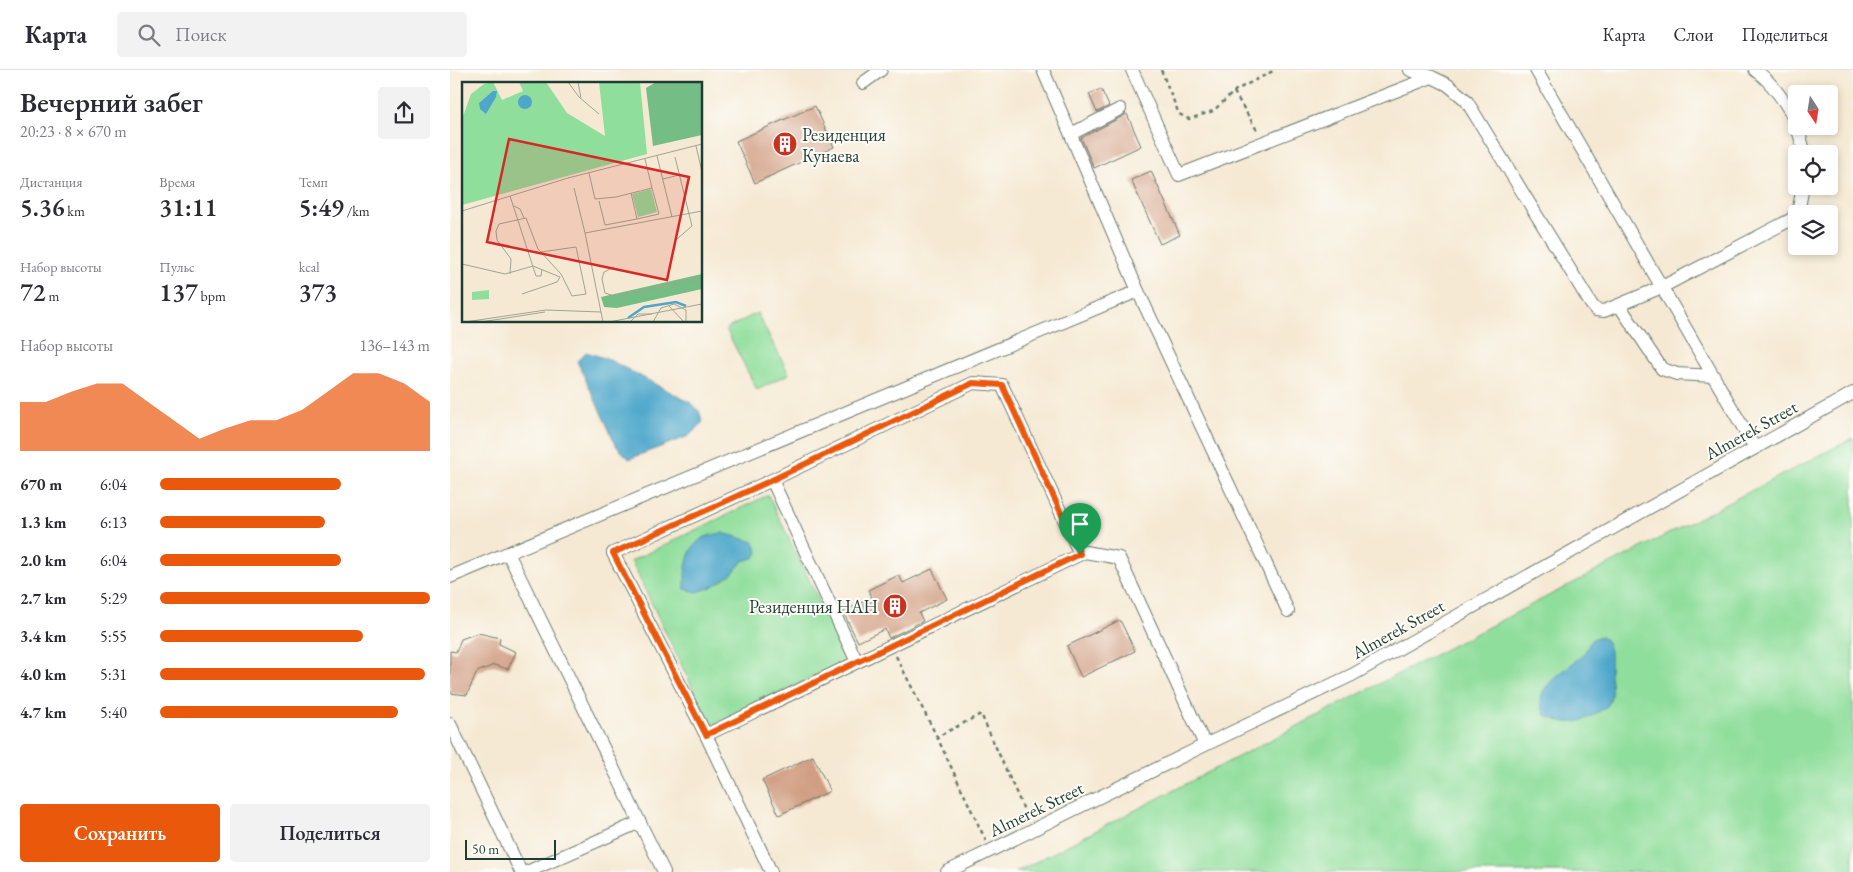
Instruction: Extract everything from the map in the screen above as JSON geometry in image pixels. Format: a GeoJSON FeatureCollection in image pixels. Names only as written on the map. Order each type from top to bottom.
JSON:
{"type":"FeatureCollection","features":[{"type":"Feature","properties":{"kind":"street"},"geometry":{"type":"LineString","coordinates":[[863,83],[881,70]]}},
{"type":"Feature","properties":{"kind":"street"},"geometry":{"type":"LineString","coordinates":[[1043,70],[1138,291],[1288,611]]}},
{"type":"Feature","properties":{"kind":"street"},"geometry":{"type":"LineString","coordinates":[[1132,70],[1179,175],[1432,77]]}},
{"type":"Feature","properties":{"kind":"street"},"geometry":{"type":"LineString","coordinates":[[1410,70],[1448,84],[1466,100],[1596,310],[1604,311],[1662,287],[1792,219],[1799,208],[1801,195]]}},
{"type":"Feature","properties":{"kind":"street"},"geometry":{"type":"LineString","coordinates":[[1536,70],[1755,448]]}},
{"type":"Feature","properties":{"kind":"street"},"geometry":{"type":"LineString","coordinates":[[1755,70],[1788,108]]}},
{"type":"Feature","properties":{"kind":"street"},"geometry":{"type":"LineString","coordinates":[[1070,134],[1120,110]]}},
{"type":"Feature","properties":{"kind":"street"},"geometry":{"type":"LineString","coordinates":[[450,577],[1138,291]]}},
{"type":"Feature","properties":{"kind":"street"},"geometry":{"type":"LineString","coordinates":[[1619,305],[1662,369],[1677,374],[1714,376]]}},
{"type":"Feature","properties":{"kind":"street"},"geometry":{"type":"LineString","coordinates":[[771,872],[706,735],[613,553],[772,480],[973,383],[1002,385],[1080,554]]}},
{"type":"Feature","properties":{"kind":"street","name":"Almerek Street"},"geometry":{"type":"LineString","coordinates":[[947,872],[1352,675],[1853,393]]}},
{"type":"Feature","properties":{"kind":"street"},"geometry":{"type":"LineString","coordinates":[[772,480],[857,662]]}},
{"type":"Feature","properties":{"kind":"street"},"geometry":{"type":"LineString","coordinates":[[706,735],[1085,552],[1119,558],[1205,745]]}},
{"type":"Feature","properties":{"kind":"street"},"geometry":{"type":"LineString","coordinates":[[508,553],[664,872]]}},
{"type":"Feature","properties":{"kind":"street"},"geometry":{"type":"LineString","coordinates":[[450,724],[521,872]]}},
{"type":"Feature","properties":{"kind":"street"},"geometry":{"type":"LineString","coordinates":[[527,872],[640,822]]}},
{"type":"Feature","properties":{"kind":"path"},"geometry":{"type":"LineString","coordinates":[[1161,70],[1179,114],[1189,119],[1213,111],[1234,92],[1275,70]]}},
{"type":"Feature","properties":{"kind":"path"},"geometry":{"type":"LineString","coordinates":[[1234,92],[1264,142]]}},
{"type":"Feature","properties":{"kind":"path"},"geometry":{"type":"LineString","coordinates":[[891,645],[990,851]]}},
{"type":"Feature","properties":{"kind":"path"},"geometry":{"type":"LineString","coordinates":[[936,737],[980,714],[1033,830]]}},
{"type":"Feature","properties":{"kind":"green space"},"geometry":{"type":"Polygon","coordinates":[[[757,313],[789,374],[757,390],[726,329],[757,313]]]}},
{"type":"Feature","properties":{"kind":"green space"},"geometry":{"type":"Polygon","coordinates":[[[1853,438],[1853,872],[1016,872],[1853,438]]]}},
{"type":"Feature","properties":{"kind":"green space"},"geometry":{"type":"Polygon","coordinates":[[[768,495],[848,660],[711,726],[631,561],[768,495]]]}},
{"type":"Feature","properties":{"kind":"water"},"geometry":{"type":"Polygon","coordinates":[[[586,352],[608,359],[691,403],[699,411],[703,422],[689,436],[629,459],[617,447],[577,361],[586,352]]]}},
{"type":"Feature","properties":{"kind":"water"},"geometry":{"type":"Polygon","coordinates":[[[723,533],[754,542],[758,553],[754,558],[743,561],[731,575],[710,588],[697,592],[685,589],[687,561],[693,548],[705,537],[723,533]]]}},
{"type":"Feature","properties":{"kind":"water"},"geometry":{"type":"Polygon","coordinates":[[[1602,636],[1608,644],[1610,653],[1612,686],[1607,706],[1593,716],[1573,722],[1560,721],[1545,715],[1541,701],[1546,687],[1584,653],[1591,640],[1602,636]]]}},
{"type":"Feature","properties":{"kind":"building"},"geometry":{"type":"Polygon","coordinates":[[[1101,89],[1109,106],[1097,112],[1089,94],[1101,89]]]}},
{"type":"Feature","properties":{"kind":"building","name":"Резиденция Кунаева"},"geometry":{"type":"Polygon","coordinates":[[[815,106],[834,147],[755,183],[736,141],[815,106]]]}},
{"type":"Feature","properties":{"kind":"building"},"geometry":{"type":"Polygon","coordinates":[[[1127,114],[1141,146],[1094,168],[1081,138],[1127,114]]]}},
{"type":"Feature","properties":{"kind":"building"},"geometry":{"type":"Polygon","coordinates":[[[1151,171],[1180,235],[1160,244],[1131,180],[1151,171]]]}},
{"type":"Feature","properties":{"kind":"building","name":"Резиденция НАН"},"geometry":{"type":"Polygon","coordinates":[[[932,569],[947,599],[919,613],[923,621],[889,638],[885,629],[858,642],[843,612],[872,597],[868,590],[899,575],[903,583],[932,569]]]}},
{"type":"Feature","properties":{"kind":"building"},"geometry":{"type":"Polygon","coordinates":[[[1120,620],[1135,651],[1081,677],[1067,646],[1120,620]]]}},
{"type":"Feature","properties":{"kind":"building"},"geometry":{"type":"Polygon","coordinates":[[[478,633],[500,638],[499,644],[516,652],[508,669],[494,665],[477,672],[467,695],[450,693],[450,651],[456,652],[461,639],[478,633]]]}},
{"type":"Feature","properties":{"kind":"building"},"geometry":{"type":"Polygon","coordinates":[[[813,756],[830,791],[779,815],[762,780],[813,756]]]}},
{"type":"Feature","properties":{"kind":"place","name":"Резиденция Кунаева"},"geometry":{"type":"Point","coordinates":[785,144]}},
{"type":"Feature","properties":{"kind":"place","name":"Резиденция НАН"},"geometry":{"type":"Point","coordinates":[895,606]}},
{"type":"Feature","properties":{"kind":"route"},"geometry":{"type":"LineString","coordinates":[[973,383],[1002,385],[1080,554],[706,735],[613,553],[772,480],[973,383]]}}]}
